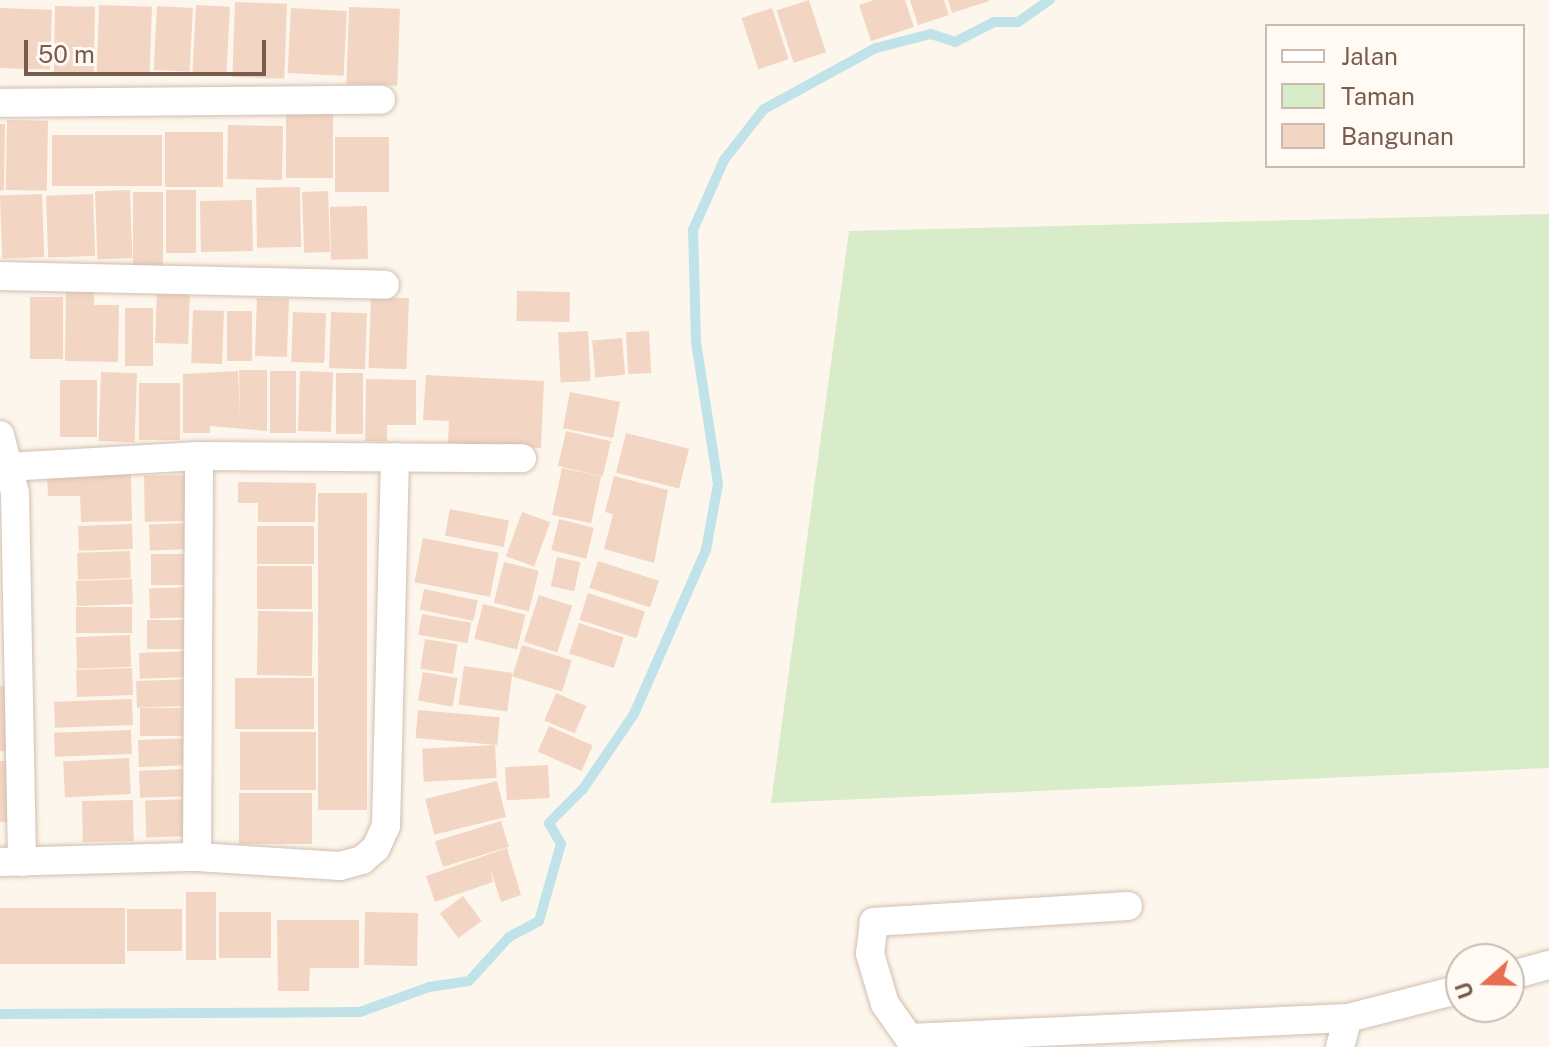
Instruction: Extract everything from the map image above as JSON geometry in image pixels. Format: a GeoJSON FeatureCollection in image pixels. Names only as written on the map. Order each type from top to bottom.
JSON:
{"type":"FeatureCollection","features":[{"type":"Feature","properties":{"kind":"street"},"geometry":{"type":"LineString","coordinates":[[0,103],[381,100]]}},
{"type":"Feature","properties":{"kind":"street"},"geometry":{"type":"LineString","coordinates":[[0,276],[385,285]]}},
{"type":"Feature","properties":{"kind":"street"},"geometry":{"type":"LineString","coordinates":[[0,435],[7,487],[11,862],[197,857],[340,866],[362,860],[376,848],[386,826],[395,457]]}},
{"type":"Feature","properties":{"kind":"street"},"geometry":{"type":"LineString","coordinates":[[7,487],[199,456],[522,458]]}},
{"type":"Feature","properties":{"kind":"street"},"geometry":{"type":"LineString","coordinates":[[197,857],[199,456]]}},
{"type":"Feature","properties":{"kind":"street"},"geometry":{"type":"LineString","coordinates":[[1128,906],[874,922],[870,954],[885,1004],[911,1042],[1348,1018],[1445,993]]}},
{"type":"Feature","properties":{"kind":"street"},"geometry":{"type":"LineString","coordinates":[[1525,972],[1549,965]]}},
{"type":"Feature","properties":{"kind":"street"},"geometry":{"type":"LineString","coordinates":[[1340,1047],[1348,1018]]}},
{"type":"Feature","properties":{"kind":"green space"},"geometry":{"type":"Polygon","coordinates":[[[1549,214],[1549,768],[771,803],[849,231],[1549,214]]]}},
{"type":"Feature","properties":{"kind":"building"},"geometry":{"type":"Polygon","coordinates":[[[809,0],[826,52],[794,63],[777,11],[809,0]]]}},
{"type":"Feature","properties":{"kind":"building"},"geometry":{"type":"Polygon","coordinates":[[[874,0],[905,0],[914,27],[871,41],[859,5],[874,0]]]}},
{"type":"Feature","properties":{"kind":"building"},"geometry":{"type":"Polygon","coordinates":[[[910,0],[944,0],[949,15],[918,25],[910,0]]]}},
{"type":"Feature","properties":{"kind":"building"},"geometry":{"type":"Polygon","coordinates":[[[948,0],[989,0],[989,1],[952,13],[948,0]]]}},
{"type":"Feature","properties":{"kind":"building"},"geometry":{"type":"Polygon","coordinates":[[[235,2],[287,4],[284,79],[232,77],[235,2]]]}},
{"type":"Feature","properties":{"kind":"building"},"geometry":{"type":"Polygon","coordinates":[[[99,5],[152,7],[150,74],[97,72],[99,5]]]}},
{"type":"Feature","properties":{"kind":"building"},"geometry":{"type":"Polygon","coordinates":[[[196,5],[230,7],[226,74],[192,72],[196,5]]]}},
{"type":"Feature","properties":{"kind":"building"},"geometry":{"type":"Polygon","coordinates":[[[55,6],[95,7],[94,73],[54,72],[55,6]]]}},
{"type":"Feature","properties":{"kind":"building"},"geometry":{"type":"Polygon","coordinates":[[[157,6],[193,8],[190,72],[154,70],[157,6]]]}},
{"type":"Feature","properties":{"kind":"building"},"geometry":{"type":"Polygon","coordinates":[[[349,7],[400,9],[397,86],[346,84],[349,7]]]}},
{"type":"Feature","properties":{"kind":"building"},"geometry":{"type":"Polygon","coordinates":[[[0,8],[52,10],[50,70],[0,68],[0,8]]]}},
{"type":"Feature","properties":{"kind":"building"},"geometry":{"type":"Polygon","coordinates":[[[291,8],[347,11],[344,76],[288,73],[291,8]]]}},
{"type":"Feature","properties":{"kind":"building"},"geometry":{"type":"Polygon","coordinates":[[[772,8],[789,59],[758,69],[742,18],[772,8]]]}},
{"type":"Feature","properties":{"kind":"building"},"geometry":{"type":"Polygon","coordinates":[[[286,114],[333,114],[333,178],[286,178],[286,114]]]}},
{"type":"Feature","properties":{"kind":"building"},"geometry":{"type":"Polygon","coordinates":[[[7,120],[48,121],[47,191],[6,190],[7,120]]]}},
{"type":"Feature","properties":{"kind":"building"},"geometry":{"type":"Polygon","coordinates":[[[0,124],[5,124],[4,190],[0,191],[0,124]]]}},
{"type":"Feature","properties":{"kind":"building"},"geometry":{"type":"Polygon","coordinates":[[[228,125],[283,126],[282,180],[227,179],[228,125]]]}},
{"type":"Feature","properties":{"kind":"building"},"geometry":{"type":"Polygon","coordinates":[[[165,132],[223,132],[223,187],[165,187],[165,132]]]}},
{"type":"Feature","properties":{"kind":"building"},"geometry":{"type":"Polygon","coordinates":[[[52,135],[162,135],[162,186],[52,186],[52,135]]]}},
{"type":"Feature","properties":{"kind":"building"},"geometry":{"type":"Polygon","coordinates":[[[335,137],[389,137],[389,192],[335,192],[335,137]]]}},
{"type":"Feature","properties":{"kind":"building"},"geometry":{"type":"Polygon","coordinates":[[[300,187],[301,247],[257,248],[256,188],[300,187]]]}},
{"type":"Feature","properties":{"kind":"building"},"geometry":{"type":"Polygon","coordinates":[[[130,190],[132,258],[97,259],[95,191],[130,190]]]}},
{"type":"Feature","properties":{"kind":"building"},"geometry":{"type":"Polygon","coordinates":[[[166,190],[196,190],[196,253],[166,253],[166,190]]]}},
{"type":"Feature","properties":{"kind":"building"},"geometry":{"type":"Polygon","coordinates":[[[328,191],[330,252],[304,253],[302,192],[328,191]]]}},
{"type":"Feature","properties":{"kind":"building"},"geometry":{"type":"Polygon","coordinates":[[[133,192],[163,192],[163,267],[133,267],[133,192]]]}},
{"type":"Feature","properties":{"kind":"building"},"geometry":{"type":"Polygon","coordinates":[[[42,194],[44,257],[2,258],[0,195],[42,194]]]}},
{"type":"Feature","properties":{"kind":"building"},"geometry":{"type":"Polygon","coordinates":[[[93,194],[95,256],[48,258],[46,196],[93,194]]]}},
{"type":"Feature","properties":{"kind":"building"},"geometry":{"type":"Polygon","coordinates":[[[252,200],[253,251],[201,252],[200,201],[252,200]]]}},
{"type":"Feature","properties":{"kind":"building"},"geometry":{"type":"Polygon","coordinates":[[[367,206],[368,259],[331,260],[330,207],[367,206]]]}},
{"type":"Feature","properties":{"kind":"building"},"geometry":{"type":"Polygon","coordinates":[[[66,287],[94,287],[94,305],[119,305],[118,362],[65,361],[66,287]]]}},
{"type":"Feature","properties":{"kind":"building"},"geometry":{"type":"Polygon","coordinates":[[[157,288],[190,289],[188,344],[155,343],[157,288]]]}},
{"type":"Feature","properties":{"kind":"building"},"geometry":{"type":"Polygon","coordinates":[[[517,291],[570,292],[569,322],[516,321],[517,291]]]}},
{"type":"Feature","properties":{"kind":"building"},"geometry":{"type":"Polygon","coordinates":[[[30,297],[63,297],[63,359],[30,359],[30,297]]]}},
{"type":"Feature","properties":{"kind":"building"},"geometry":{"type":"Polygon","coordinates":[[[371,297],[409,298],[406,369],[369,368],[371,297]]]}},
{"type":"Feature","properties":{"kind":"building"},"geometry":{"type":"Polygon","coordinates":[[[257,298],[289,299],[287,357],[255,356],[257,298]]]}},
{"type":"Feature","properties":{"kind":"building"},"geometry":{"type":"Polygon","coordinates":[[[125,308],[153,308],[153,366],[125,366],[125,308]]]}},
{"type":"Feature","properties":{"kind":"building"},"geometry":{"type":"Polygon","coordinates":[[[193,310],[224,311],[222,364],[191,363],[193,310]]]}},
{"type":"Feature","properties":{"kind":"building"},"geometry":{"type":"Polygon","coordinates":[[[227,311],[252,311],[252,361],[227,361],[227,311]]]}},
{"type":"Feature","properties":{"kind":"building"},"geometry":{"type":"Polygon","coordinates":[[[293,312],[326,313],[324,363],[291,362],[293,312]]]}},
{"type":"Feature","properties":{"kind":"building"},"geometry":{"type":"Polygon","coordinates":[[[331,312],[367,313],[365,369],[329,368],[331,312]]]}},
{"type":"Feature","properties":{"kind":"building"},"geometry":{"type":"Polygon","coordinates":[[[588,331],[591,381],[561,383],[558,333],[588,331]]]}},
{"type":"Feature","properties":{"kind":"building"},"geometry":{"type":"Polygon","coordinates":[[[649,331],[651,373],[628,374],[626,332],[649,331]]]}},
{"type":"Feature","properties":{"kind":"building"},"geometry":{"type":"Polygon","coordinates":[[[622,338],[625,375],[595,377],[592,341],[622,338]]]}},
{"type":"Feature","properties":{"kind":"building"},"geometry":{"type":"Polygon","coordinates":[[[239,370],[267,370],[267,431],[210,426],[210,433],[183,433],[183,374],[238,371],[240,419],[239,370]]]}},
{"type":"Feature","properties":{"kind":"building"},"geometry":{"type":"Polygon","coordinates":[[[270,371],[296,371],[296,433],[270,433],[270,371]]]}},
{"type":"Feature","properties":{"kind":"building"},"geometry":{"type":"Polygon","coordinates":[[[300,371],[333,372],[331,432],[298,431],[300,371]]]}},
{"type":"Feature","properties":{"kind":"building"},"geometry":{"type":"Polygon","coordinates":[[[101,372],[137,373],[135,442],[99,441],[101,372]]]}},
{"type":"Feature","properties":{"kind":"building"},"geometry":{"type":"Polygon","coordinates":[[[336,373],[363,373],[363,434],[336,434],[336,373]]]}},
{"type":"Feature","properties":{"kind":"building"},"geometry":{"type":"Polygon","coordinates":[[[426,375],[544,381],[541,448],[448,443],[449,421],[423,420],[426,375]]]}},
{"type":"Feature","properties":{"kind":"building"},"geometry":{"type":"Polygon","coordinates":[[[366,379],[416,380],[416,425],[387,425],[387,441],[365,441],[366,379]]]}},
{"type":"Feature","properties":{"kind":"building"},"geometry":{"type":"Polygon","coordinates":[[[60,380],[97,380],[97,437],[60,437],[60,380]]]}},
{"type":"Feature","properties":{"kind":"building"},"geometry":{"type":"Polygon","coordinates":[[[139,383],[180,383],[180,440],[139,440],[139,383]]]}},
{"type":"Feature","properties":{"kind":"building"},"geometry":{"type":"Polygon","coordinates":[[[570,392],[620,402],[613,438],[563,428],[570,392]]]}},
{"type":"Feature","properties":{"kind":"building"},"geometry":{"type":"Polygon","coordinates":[[[566,431],[611,441],[603,476],[558,466],[566,431]]]}},
{"type":"Feature","properties":{"kind":"building"},"geometry":{"type":"Polygon","coordinates":[[[626,433],[689,449],[679,489],[616,473],[626,433]]]}},
{"type":"Feature","properties":{"kind":"building"},"geometry":{"type":"Polygon","coordinates":[[[562,468],[601,476],[591,523],[552,515],[562,468]]]}},
{"type":"Feature","properties":{"kind":"building"},"geometry":{"type":"Polygon","coordinates":[[[131,473],[132,521],[81,522],[80,496],[48,496],[47,475],[131,473]]]}},
{"type":"Feature","properties":{"kind":"building"},"geometry":{"type":"Polygon","coordinates":[[[191,475],[192,521],[145,522],[144,476],[191,475]]]}},
{"type":"Feature","properties":{"kind":"building"},"geometry":{"type":"Polygon","coordinates":[[[614,476],[668,490],[654,563],[604,549],[613,514],[605,512],[614,476]]]}},
{"type":"Feature","properties":{"kind":"building"},"geometry":{"type":"Polygon","coordinates":[[[238,482],[316,483],[315,522],[258,522],[258,503],[238,503],[238,482]]]}},
{"type":"Feature","properties":{"kind":"building"},"geometry":{"type":"Polygon","coordinates":[[[318,493],[367,493],[367,810],[318,810],[318,493]]]}},
{"type":"Feature","properties":{"kind":"building"},"geometry":{"type":"Polygon","coordinates":[[[450,509],[509,520],[504,547],[445,536],[450,509]]]}},
{"type":"Feature","properties":{"kind":"building"},"geometry":{"type":"Polygon","coordinates":[[[522,512],[550,522],[534,566],[506,556],[522,512]]]}},
{"type":"Feature","properties":{"kind":"building"},"geometry":{"type":"Polygon","coordinates":[[[559,519],[594,528],[586,559],[551,550],[559,519]]]}},
{"type":"Feature","properties":{"kind":"building"},"geometry":{"type":"Polygon","coordinates":[[[190,523],[191,549],[150,550],[149,524],[190,523]]]}},
{"type":"Feature","properties":{"kind":"building"},"geometry":{"type":"Polygon","coordinates":[[[132,524],[133,549],[79,551],[78,526],[132,524]]]}},
{"type":"Feature","properties":{"kind":"building"},"geometry":{"type":"Polygon","coordinates":[[[257,526],[314,526],[314,564],[257,564],[257,526]]]}},
{"type":"Feature","properties":{"kind":"building"},"geometry":{"type":"Polygon","coordinates":[[[423,538],[499,553],[490,597],[414,582],[423,538]]]}},
{"type":"Feature","properties":{"kind":"building"},"geometry":{"type":"Polygon","coordinates":[[[130,551],[131,578],[78,580],[77,553],[130,551]]]}},
{"type":"Feature","properties":{"kind":"building"},"geometry":{"type":"Polygon","coordinates":[[[151,554],[196,554],[196,585],[151,585],[151,554]]]}},
{"type":"Feature","properties":{"kind":"building"},"geometry":{"type":"Polygon","coordinates":[[[557,557],[580,562],[574,591],[551,586],[557,557]]]}},
{"type":"Feature","properties":{"kind":"building"},"geometry":{"type":"Polygon","coordinates":[[[598,561],[659,581],[650,607],[589,588],[598,561]]]}},
{"type":"Feature","properties":{"kind":"building"},"geometry":{"type":"Polygon","coordinates":[[[504,562],[539,571],[529,611],[494,603],[504,562]]]}},
{"type":"Feature","properties":{"kind":"building"},"geometry":{"type":"Polygon","coordinates":[[[257,566],[312,566],[312,609],[257,609],[257,566]]]}},
{"type":"Feature","properties":{"kind":"building"},"geometry":{"type":"Polygon","coordinates":[[[132,579],[133,604],[77,606],[76,581],[132,579]]]}},
{"type":"Feature","properties":{"kind":"building"},"geometry":{"type":"Polygon","coordinates":[[[194,587],[195,617],[150,619],[149,589],[194,587]]]}},
{"type":"Feature","properties":{"kind":"building"},"geometry":{"type":"Polygon","coordinates":[[[424,589],[478,600],[473,621],[420,610],[424,589]]]}},
{"type":"Feature","properties":{"kind":"building"},"geometry":{"type":"Polygon","coordinates":[[[588,593],[645,612],[636,638],[579,620],[588,593]]]}},
{"type":"Feature","properties":{"kind":"building"},"geometry":{"type":"Polygon","coordinates":[[[539,595],[572,606],[557,652],[524,642],[539,595]]]}},
{"type":"Feature","properties":{"kind":"building"},"geometry":{"type":"Polygon","coordinates":[[[483,604],[526,615],[517,650],[474,639],[483,604]]]}},
{"type":"Feature","properties":{"kind":"building"},"geometry":{"type":"Polygon","coordinates":[[[76,607],[132,607],[132,633],[76,633],[76,607]]]}},
{"type":"Feature","properties":{"kind":"building"},"geometry":{"type":"Polygon","coordinates":[[[258,611],[313,612],[312,676],[257,675],[258,611]]]}},
{"type":"Feature","properties":{"kind":"building"},"geometry":{"type":"Polygon","coordinates":[[[422,614],[471,623],[468,643],[418,635],[422,614]]]}},
{"type":"Feature","properties":{"kind":"building"},"geometry":{"type":"Polygon","coordinates":[[[147,620],[197,620],[197,649],[147,649],[147,620]]]}},
{"type":"Feature","properties":{"kind":"building"},"geometry":{"type":"Polygon","coordinates":[[[579,623],[624,638],[614,668],[569,653],[579,623]]]}},
{"type":"Feature","properties":{"kind":"building"},"geometry":{"type":"Polygon","coordinates":[[[130,635],[131,667],[77,669],[76,637],[130,635]]]}},
{"type":"Feature","properties":{"kind":"building"},"geometry":{"type":"Polygon","coordinates":[[[425,639],[458,644],[453,674],[420,669],[425,639]]]}},
{"type":"Feature","properties":{"kind":"building"},"geometry":{"type":"Polygon","coordinates":[[[522,645],[572,660],[562,692],[512,677],[522,645]]]}},
{"type":"Feature","properties":{"kind":"building"},"geometry":{"type":"Polygon","coordinates":[[[193,651],[194,677],[140,679],[139,653],[193,651]]]}},
{"type":"Feature","properties":{"kind":"building"},"geometry":{"type":"Polygon","coordinates":[[[464,666],[513,673],[507,711],[459,705],[464,666]]]}},
{"type":"Feature","properties":{"kind":"building"},"geometry":{"type":"Polygon","coordinates":[[[132,668],[133,695],[77,697],[76,670],[132,668]]]}},
{"type":"Feature","properties":{"kind":"building"},"geometry":{"type":"Polygon","coordinates":[[[423,672],[457,678],[452,707],[418,701],[423,672]]]}},
{"type":"Feature","properties":{"kind":"building"},"geometry":{"type":"Polygon","coordinates":[[[235,678],[314,678],[314,729],[235,729],[235,678]]]}},
{"type":"Feature","properties":{"kind":"building"},"geometry":{"type":"Polygon","coordinates":[[[190,679],[191,706],[137,708],[136,681],[190,679]]]}},
{"type":"Feature","properties":{"kind":"building"},"geometry":{"type":"Polygon","coordinates":[[[0,686],[15,686],[15,751],[0,751],[0,686]]]}},
{"type":"Feature","properties":{"kind":"building"},"geometry":{"type":"Polygon","coordinates":[[[556,693],[586,706],[575,734],[544,721],[556,693]]]}},
{"type":"Feature","properties":{"kind":"building"},"geometry":{"type":"Polygon","coordinates":[[[132,699],[133,725],[55,728],[54,702],[132,699]]]}},
{"type":"Feature","properties":{"kind":"building"},"geometry":{"type":"Polygon","coordinates":[[[140,708],[192,708],[192,736],[140,736],[140,708]]]}},
{"type":"Feature","properties":{"kind":"building"},"geometry":{"type":"Polygon","coordinates":[[[418,710],[500,717],[497,745],[416,738],[418,710]]]}},
{"type":"Feature","properties":{"kind":"building"},"geometry":{"type":"Polygon","coordinates":[[[549,726],[593,746],[581,771],[538,752],[549,726]]]}},
{"type":"Feature","properties":{"kind":"building"},"geometry":{"type":"Polygon","coordinates":[[[131,730],[132,754],[55,757],[54,733],[131,730]]]}},
{"type":"Feature","properties":{"kind":"building"},"geometry":{"type":"Polygon","coordinates":[[[240,732],[316,732],[316,790],[240,790],[240,732]]]}},
{"type":"Feature","properties":{"kind":"building"},"geometry":{"type":"Polygon","coordinates":[[[193,738],[194,765],[139,767],[138,740],[193,738]]]}},
{"type":"Feature","properties":{"kind":"building"},"geometry":{"type":"Polygon","coordinates":[[[495,745],[497,778],[424,782],[422,749],[495,745]]]}},
{"type":"Feature","properties":{"kind":"building"},"geometry":{"type":"Polygon","coordinates":[[[129,758],[131,794],[65,797],[63,761],[129,758]]]}},
{"type":"Feature","properties":{"kind":"building"},"geometry":{"type":"Polygon","coordinates":[[[0,761],[16,761],[16,822],[0,822],[0,761]]]}},
{"type":"Feature","properties":{"kind":"building"},"geometry":{"type":"Polygon","coordinates":[[[548,765],[550,798],[507,800],[505,767],[548,765]]]}},
{"type":"Feature","properties":{"kind":"building"},"geometry":{"type":"Polygon","coordinates":[[[192,769],[193,796],[140,798],[139,771],[192,769]]]}},
{"type":"Feature","properties":{"kind":"building"},"geometry":{"type":"Polygon","coordinates":[[[497,781],[506,817],[434,835],[425,799],[497,781]]]}},
{"type":"Feature","properties":{"kind":"building"},"geometry":{"type":"Polygon","coordinates":[[[239,793],[312,793],[312,844],[239,844],[239,793]]]}},
{"type":"Feature","properties":{"kind":"building"},"geometry":{"type":"Polygon","coordinates":[[[189,799],[190,836],[146,838],[145,801],[189,799]]]}},
{"type":"Feature","properties":{"kind":"building"},"geometry":{"type":"Polygon","coordinates":[[[133,800],[134,841],[83,842],[82,801],[133,800]]]}},
{"type":"Feature","properties":{"kind":"building"},"geometry":{"type":"Polygon","coordinates":[[[501,821],[509,847],[443,867],[435,841],[501,821]]]}},
{"type":"Feature","properties":{"kind":"building"},"geometry":{"type":"Polygon","coordinates":[[[507,848],[521,895],[501,902],[490,868],[493,882],[435,902],[426,876],[507,848]]]}},
{"type":"Feature","properties":{"kind":"building"},"geometry":{"type":"Polygon","coordinates":[[[186,892],[216,892],[216,960],[186,960],[186,892]]]}},
{"type":"Feature","properties":{"kind":"building"},"geometry":{"type":"Polygon","coordinates":[[[463,896],[482,921],[458,938],[440,913],[463,896]]]}},
{"type":"Feature","properties":{"kind":"building"},"geometry":{"type":"Polygon","coordinates":[[[0,908],[125,908],[125,964],[0,964],[0,908]]]}},
{"type":"Feature","properties":{"kind":"building"},"geometry":{"type":"Polygon","coordinates":[[[127,909],[182,909],[182,951],[127,951],[127,909]]]}},
{"type":"Feature","properties":{"kind":"building"},"geometry":{"type":"Polygon","coordinates":[[[219,912],[271,912],[271,958],[219,958],[219,912]]]}},
{"type":"Feature","properties":{"kind":"building"},"geometry":{"type":"Polygon","coordinates":[[[365,912],[418,913],[417,966],[364,965],[365,912]]]}},
{"type":"Feature","properties":{"kind":"building"},"geometry":{"type":"Polygon","coordinates":[[[277,920],[359,920],[359,968],[310,968],[309,991],[278,991],[277,920]]]}},
{"type":"Feature","properties":{"kind":"waterway"},"geometry":{"type":"LineString","coordinates":[[0,1014],[360,1012],[429,987],[469,981],[509,937],[539,921],[561,844],[549,823],[583,789],[634,714],[706,550],[718,484],[696,342],[693,230],[724,160],[764,109],[876,48],[931,34],[955,42],[994,22],[1018,22],[1050,0]]}}]}
